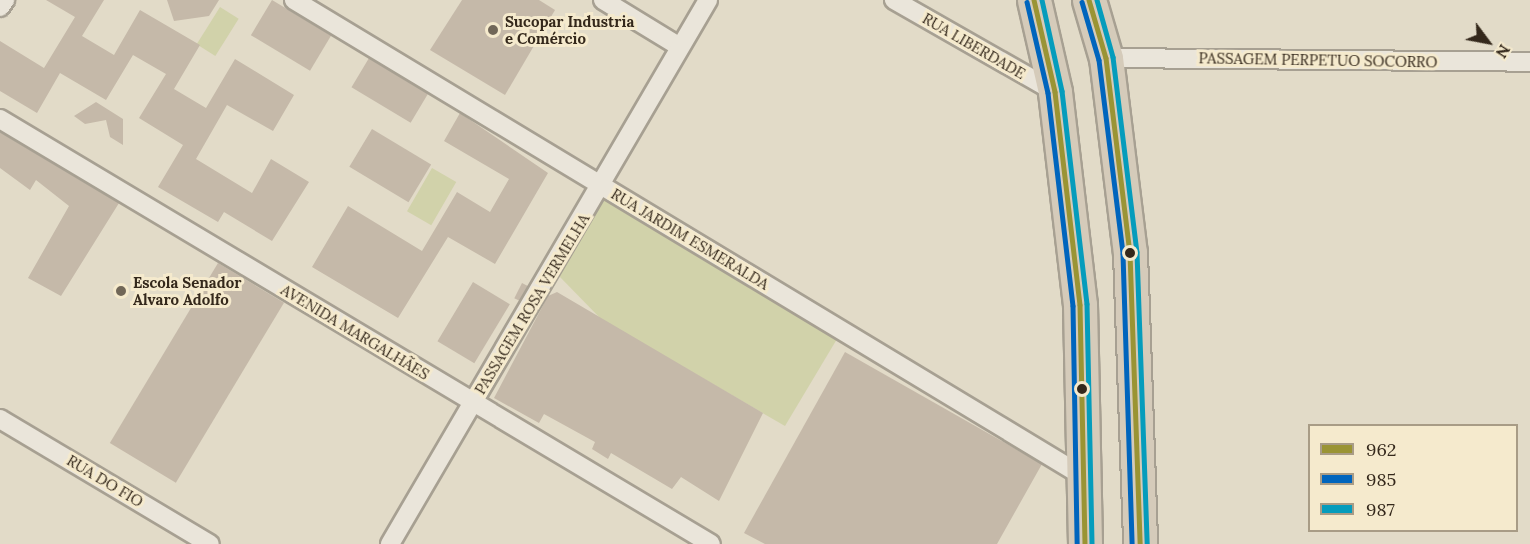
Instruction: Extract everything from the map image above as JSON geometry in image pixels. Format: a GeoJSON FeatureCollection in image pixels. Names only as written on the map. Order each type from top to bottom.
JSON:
{"type":"FeatureCollection","features":[{"type":"Feature","properties":{"kind":"highway"},"geometry":{"type":"LineString","coordinates":[[1034,0],[1055,92],[1080,305],[1086,478],[1085,544]]}},
{"type":"Feature","properties":{"kind":"highway"},"geometry":{"type":"LineString","coordinates":[[1089,0],[1106,58],[1130,253],[1140,544]]}},
{"type":"Feature","properties":{"kind":"street"},"geometry":{"type":"LineString","coordinates":[[0,7],[4,0]]}},
{"type":"Feature","properties":{"kind":"street","name":"RUA JARDIM ESMERALDA"},"geometry":{"type":"LineString","coordinates":[[294,0],[1086,478]]}},
{"type":"Feature","properties":{"kind":"street"},"geometry":{"type":"LineString","coordinates":[[603,0],[680,47]]}},
{"type":"Feature","properties":{"kind":"street","name":"PASSAGEM ROSA VERMELHA"},"geometry":{"type":"LineString","coordinates":[[390,544],[603,186],[708,0]]}},
{"type":"Feature","properties":{"kind":"street","name":"RUA LIBERDADE"},"geometry":{"type":"LineString","coordinates":[[894,0],[1055,92]]}},
{"type":"Feature","properties":{"kind":"street","name":"PASSAGEM PERPETUO SOCORRO"},"geometry":{"type":"LineString","coordinates":[[1106,58],[1530,62]]}},
{"type":"Feature","properties":{"kind":"street","name":"AVENIDA MARGALHÃES"},"geometry":{"type":"LineString","coordinates":[[0,119],[711,544]]}},
{"type":"Feature","properties":{"kind":"street","name":"RUA DO FIO"},"geometry":{"type":"LineString","coordinates":[[0,419],[210,544]]}},
{"type":"Feature","properties":{"kind":"green space"},"geometry":{"type":"Polygon","coordinates":[[[220,7],[239,19],[215,56],[197,44],[220,7]]]}},
{"type":"Feature","properties":{"kind":"green space"},"geometry":{"type":"Polygon","coordinates":[[[432,168],[456,182],[431,225],[407,211],[432,168]]]}},
{"type":"Feature","properties":{"kind":"green space"},"geometry":{"type":"Polygon","coordinates":[[[605,197],[837,339],[785,426],[601,319],[559,276],[605,197]]]}},
{"type":"Feature","properties":{"kind":"building"},"geometry":{"type":"Polygon","coordinates":[[[46,0],[104,0],[82,36],[114,55],[140,10],[200,45],[174,89],[206,108],[235,59],[294,95],[273,131],[227,105],[196,159],[252,193],[271,159],[309,182],[272,241],[224,212],[218,222],[158,187],[183,145],[139,118],[166,74],[133,55],[106,100],[60,73],[37,113],[0,91],[0,41],[44,68],[75,17],[46,0]]]}},
{"type":"Feature","properties":{"kind":"building"},"geometry":{"type":"Polygon","coordinates":[[[167,0],[219,0],[209,16],[174,21],[167,0]]]}},
{"type":"Feature","properties":{"kind":"building"},"geometry":{"type":"Polygon","coordinates":[[[272,0],[331,36],[310,71],[251,35],[272,0]]]}},
{"type":"Feature","properties":{"kind":"building","name":"Sucopar Industria e Comércio"},"geometry":{"type":"Polygon","coordinates":[[[462,0],[539,0],[555,10],[505,95],[430,50],[462,0]]]}},
{"type":"Feature","properties":{"kind":"building"},"geometry":{"type":"Polygon","coordinates":[[[369,58],[428,94],[411,123],[351,87],[369,58]]]}},
{"type":"Feature","properties":{"kind":"building"},"geometry":{"type":"Polygon","coordinates":[[[96,102],[123,119],[123,145],[110,137],[106,120],[85,124],[74,116],[96,102]]]}},
{"type":"Feature","properties":{"kind":"building"},"geometry":{"type":"Polygon","coordinates":[[[460,113],[548,173],[495,264],[448,237],[398,318],[312,267],[348,206],[422,251],[457,192],[490,212],[509,179],[444,141],[460,113]]]}},
{"type":"Feature","properties":{"kind":"building"},"geometry":{"type":"Polygon","coordinates":[[[372,129],[431,165],[408,202],[349,167],[372,129]]]}},
{"type":"Feature","properties":{"kind":"building"},"geometry":{"type":"Polygon","coordinates":[[[0,132],[119,203],[61,296],[28,278],[69,206],[36,180],[30,190],[0,168],[0,132]]]}},
{"type":"Feature","properties":{"kind":"building"},"geometry":{"type":"Polygon","coordinates":[[[218,263],[284,303],[176,483],[110,443],[218,263]]]}},
{"type":"Feature","properties":{"kind":"building"},"geometry":{"type":"Polygon","coordinates":[[[473,282],[510,304],[474,363],[437,341],[473,282]]]}},
{"type":"Feature","properties":{"kind":"building"},"geometry":{"type":"Polygon","coordinates":[[[522,283],[528,286],[521,301],[514,298],[522,283]]]}},
{"type":"Feature","properties":{"kind":"building"},"geometry":{"type":"Polygon","coordinates":[[[557,292],[763,413],[719,501],[681,477],[672,489],[611,453],[608,459],[592,449],[595,442],[544,414],[539,423],[494,398],[548,296],[557,292]]]}},
{"type":"Feature","properties":{"kind":"building"},"geometry":{"type":"Polygon","coordinates":[[[845,352],[1042,464],[997,544],[765,544],[744,533],[845,352]]]}},
{"type":"Feature","properties":{"kind":"transit line","name":"962"},"geometry":{"type":"LineString","coordinates":[[1034,0],[1055,92],[1080,305],[1085,544]]}},
{"type":"Feature","properties":{"kind":"transit line","name":"987"},"geometry":{"type":"LineString","coordinates":[[1042,0],[1062,91],[1087,304],[1092,544]]}},
{"type":"Feature","properties":{"kind":"transit line","name":"962"},"geometry":{"type":"LineString","coordinates":[[1089,0],[1106,58],[1130,253],[1140,544]]}},
{"type":"Feature","properties":{"kind":"transit line","name":"987"},"geometry":{"type":"LineString","coordinates":[[1097,0],[1113,57],[1137,252],[1147,544]]}},
{"type":"Feature","properties":{"kind":"transit line","name":"985"},"geometry":{"type":"LineString","coordinates":[[1027,2],[1048,93],[1073,306],[1077,544]]}},
{"type":"Feature","properties":{"kind":"transit line","name":"985"},"geometry":{"type":"LineString","coordinates":[[1082,2],[1099,60],[1123,254],[1132,544]]}},
{"type":"Feature","properties":{"kind":"place","name":"Sucopar Industria e Comércio"},"geometry":{"type":"Point","coordinates":[493,30]}},
{"type":"Feature","properties":{"kind":"place","name":"Escola Senador Alvaro Adolfo"},"geometry":{"type":"Point","coordinates":[121,291]}}]}
